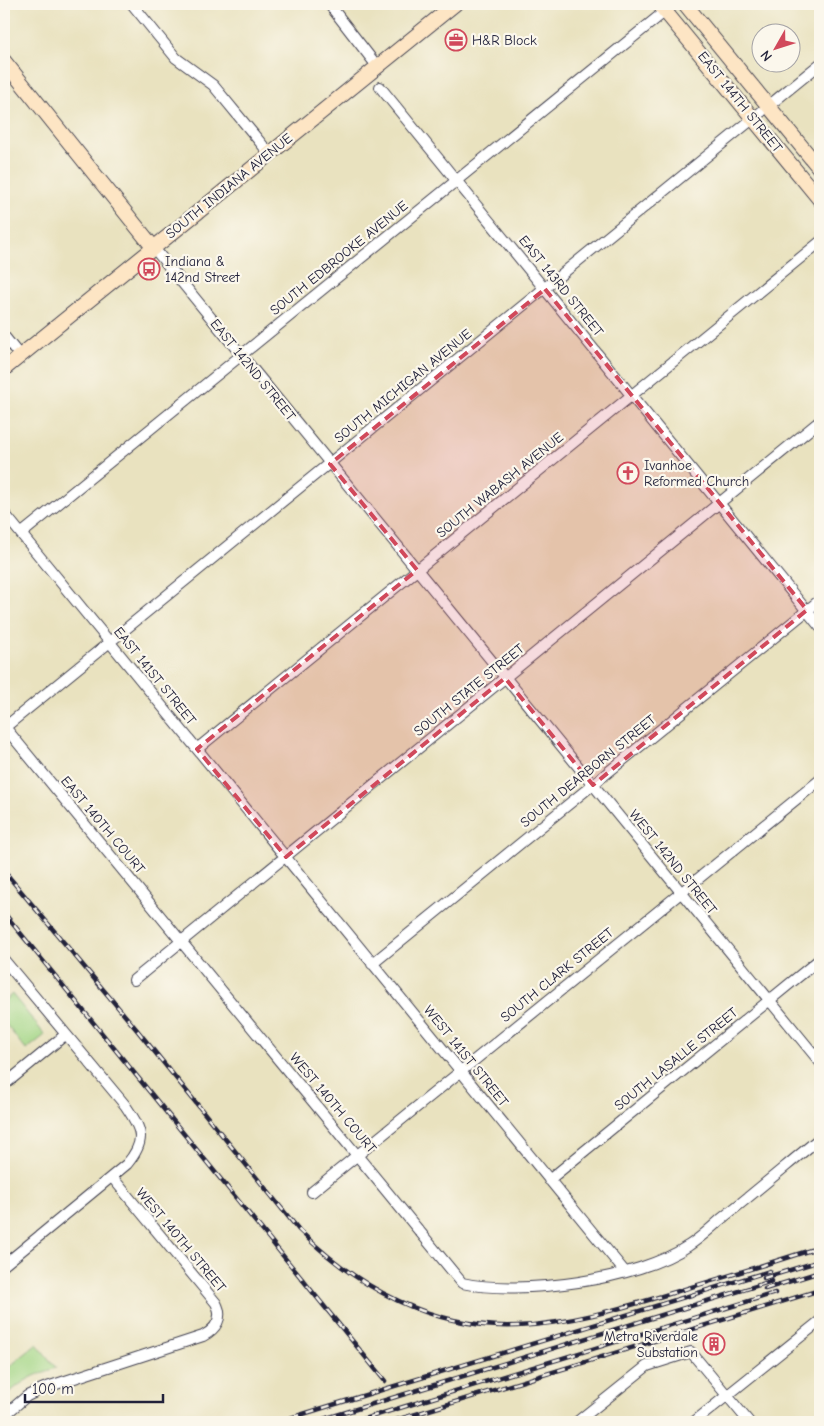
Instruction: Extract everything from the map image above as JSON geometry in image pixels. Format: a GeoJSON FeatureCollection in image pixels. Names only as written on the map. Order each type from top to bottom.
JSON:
{"type":"FeatureCollection","features":[{"type":"Feature","properties":{"kind":"street"},"geometry":{"type":"LineString","coordinates":[[132,4],[176,58],[204,76],[213,85],[269,153]]}},
{"type":"Feature","properties":{"kind":"street"},"geometry":{"type":"LineString","coordinates":[[329,4],[377,66]]}},
{"type":"Feature","properties":{"kind":"street","name":"SOUTH INDIANA AVENUE"},"geometry":{"type":"LineString","coordinates":[[4,369],[152,247],[455,4]]}},
{"type":"Feature","properties":{"kind":"street","name":"EAST 144TH STREET"},"geometry":{"type":"LineString","coordinates":[[685,4],[820,169]]}},
{"type":"Feature","properties":{"kind":"street","name":"EAST 144TH STREET"},"geometry":{"type":"LineString","coordinates":[[666,6],[753,119],[820,200]]}},
{"type":"Feature","properties":{"kind":"street","name":"SOUTH EDBROOKE AVENUE"},"geometry":{"type":"LineString","coordinates":[[21,534],[456,180],[666,6]]}},
{"type":"Feature","properties":{"kind":"street","name":"EAST 142ND STREET"},"geometry":{"type":"LineString","coordinates":[[4,61],[152,247],[505,678]]}},
{"type":"Feature","properties":{"kind":"street","name":"SOUTH MICHIGAN AVENUE"},"geometry":{"type":"LineString","coordinates":[[4,727],[820,64]]}},
{"type":"Feature","properties":{"kind":"street","name":"EAST 143RD STREET"},"geometry":{"type":"LineString","coordinates":[[380,87],[820,626]]}},
{"type":"Feature","properties":{"kind":"street","name":"SOUTH WABASH AVENUE"},"geometry":{"type":"LineString","coordinates":[[197,749],[820,242]]}},
{"type":"Feature","properties":{"kind":"street"},"geometry":{"type":"LineString","coordinates":[[4,336],[20,356]]}},
{"type":"Feature","properties":{"kind":"street","name":"SOUTH STATE STREET"},"geometry":{"type":"LineString","coordinates":[[134,980],[820,421]]}},
{"type":"Feature","properties":{"kind":"street","name":"EAST 141ST STREET"},"geometry":{"type":"LineString","coordinates":[[4,513],[286,857]]}},
{"type":"Feature","properties":{"kind":"street","name":"SOUTH DEARBORN STREET"},"geometry":{"type":"LineString","coordinates":[[372,964],[820,600]]}},
{"type":"Feature","properties":{"kind":"street","name":"WEST 142ND STREET"},"geometry":{"type":"LineString","coordinates":[[505,678],[820,1062]]}},
{"type":"Feature","properties":{"kind":"street","name":"EAST 140TH COURT"},"geometry":{"type":"LineString","coordinates":[[4,727],[182,942]]}},
{"type":"Feature","properties":{"kind":"street","name":"SOUTH CLARK STREET"},"geometry":{"type":"LineString","coordinates":[[312,1192],[820,780]]}},
{"type":"Feature","properties":{"kind":"street","name":"WEST 141ST STREET"},"geometry":{"type":"LineString","coordinates":[[286,857],[625,1272]]}},
{"type":"Feature","properties":{"kind":"street","name":"WEST 140TH COURT"},"geometry":{"type":"LineString","coordinates":[[182,942],[462,1283],[498,1288],[544,1286],[600,1279],[625,1272]]}},
{"type":"Feature","properties":{"kind":"street","name":"SOUTH LASALLE STREET"},"geometry":{"type":"LineString","coordinates":[[549,1180],[820,959]]}},
{"type":"Feature","properties":{"kind":"street"},"geometry":{"type":"LineString","coordinates":[[4,960],[125,1106],[133,1118],[141,1139],[137,1152],[112,1178],[4,1265]]}},
{"type":"Feature","properties":{"kind":"street"},"geometry":{"type":"LineString","coordinates":[[4,1085],[65,1035]]}},
{"type":"Feature","properties":{"kind":"street"},"geometry":{"type":"LineString","coordinates":[[625,1272],[672,1255],[688,1246],[820,1138]]}},
{"type":"Feature","properties":{"kind":"street","name":"WEST 140TH STREET"},"geometry":{"type":"LineString","coordinates":[[8,1416],[34,1392],[202,1336],[214,1329],[217,1323],[220,1312],[216,1303],[112,1178]]}},
{"type":"Feature","properties":{"kind":"street"},"geometry":{"type":"LineString","coordinates":[[694,1422],[820,1321]]}},
{"type":"Feature","properties":{"kind":"street"},"geometry":{"type":"LineString","coordinates":[[577,1422],[647,1366],[691,1352],[748,1422]]}},
{"type":"Feature","properties":{"kind":"highlighted area"},"geometry":{"type":"Polygon","coordinates":[[[545,289],[807,610],[593,785],[505,678],[286,857],[197,749],[417,570],[330,464],[545,289]]]}},
{"type":"Feature","properties":{"kind":"green space"},"geometry":{"type":"Polygon","coordinates":[[[12,994],[45,1035],[26,1050],[4,1022],[4,1001],[12,994]]]}},
{"type":"Feature","properties":{"kind":"green space"},"geometry":{"type":"Polygon","coordinates":[[[37,1344],[56,1368],[30,1378],[8,1394],[4,1390],[4,1371],[37,1344]]]}},
{"type":"Feature","properties":{"kind":"railway"},"geometry":{"type":"LineString","coordinates":[[4,871],[137,1030],[299,1230],[346,1270],[371,1287],[398,1301],[426,1312],[455,1320],[486,1325],[537,1325],[576,1319],[634,1304],[820,1247]]}},
{"type":"Feature","properties":{"kind":"railway"},"geometry":{"type":"LineString","coordinates":[[4,913],[385,1381]]}},
{"type":"Feature","properties":{"kind":"railway"},"geometry":{"type":"LineString","coordinates":[[764,1278],[820,1261]]}},
{"type":"Feature","properties":{"kind":"railway"},"geometry":{"type":"LineString","coordinates":[[277,1422],[770,1271]]}},
{"type":"Feature","properties":{"kind":"railway"},"geometry":{"type":"LineString","coordinates":[[765,1289],[820,1272]]}},
{"type":"Feature","properties":{"kind":"railway"},"geometry":{"type":"LineString","coordinates":[[314,1422],[772,1281]]}},
{"type":"Feature","properties":{"kind":"railway"},"geometry":{"type":"LineString","coordinates":[[390,1422],[820,1290]]}},
{"type":"Feature","properties":{"kind":"railway"},"geometry":{"type":"LineString","coordinates":[[354,1422],[775,1293]]}},
{"type":"Feature","properties":{"kind":"place","name":"H&R Block"},"geometry":{"type":"Point","coordinates":[456,40]}},
{"type":"Feature","properties":{"kind":"place","name":"Indiana & 142nd Street"},"geometry":{"type":"Point","coordinates":[149,269]}},
{"type":"Feature","properties":{"kind":"place","name":"Ivanhoe Reformed Church"},"geometry":{"type":"Point","coordinates":[628,473]}},
{"type":"Feature","properties":{"kind":"place","name":"Metra Riverdale Substation"},"geometry":{"type":"Point","coordinates":[714,1344]}}]}
